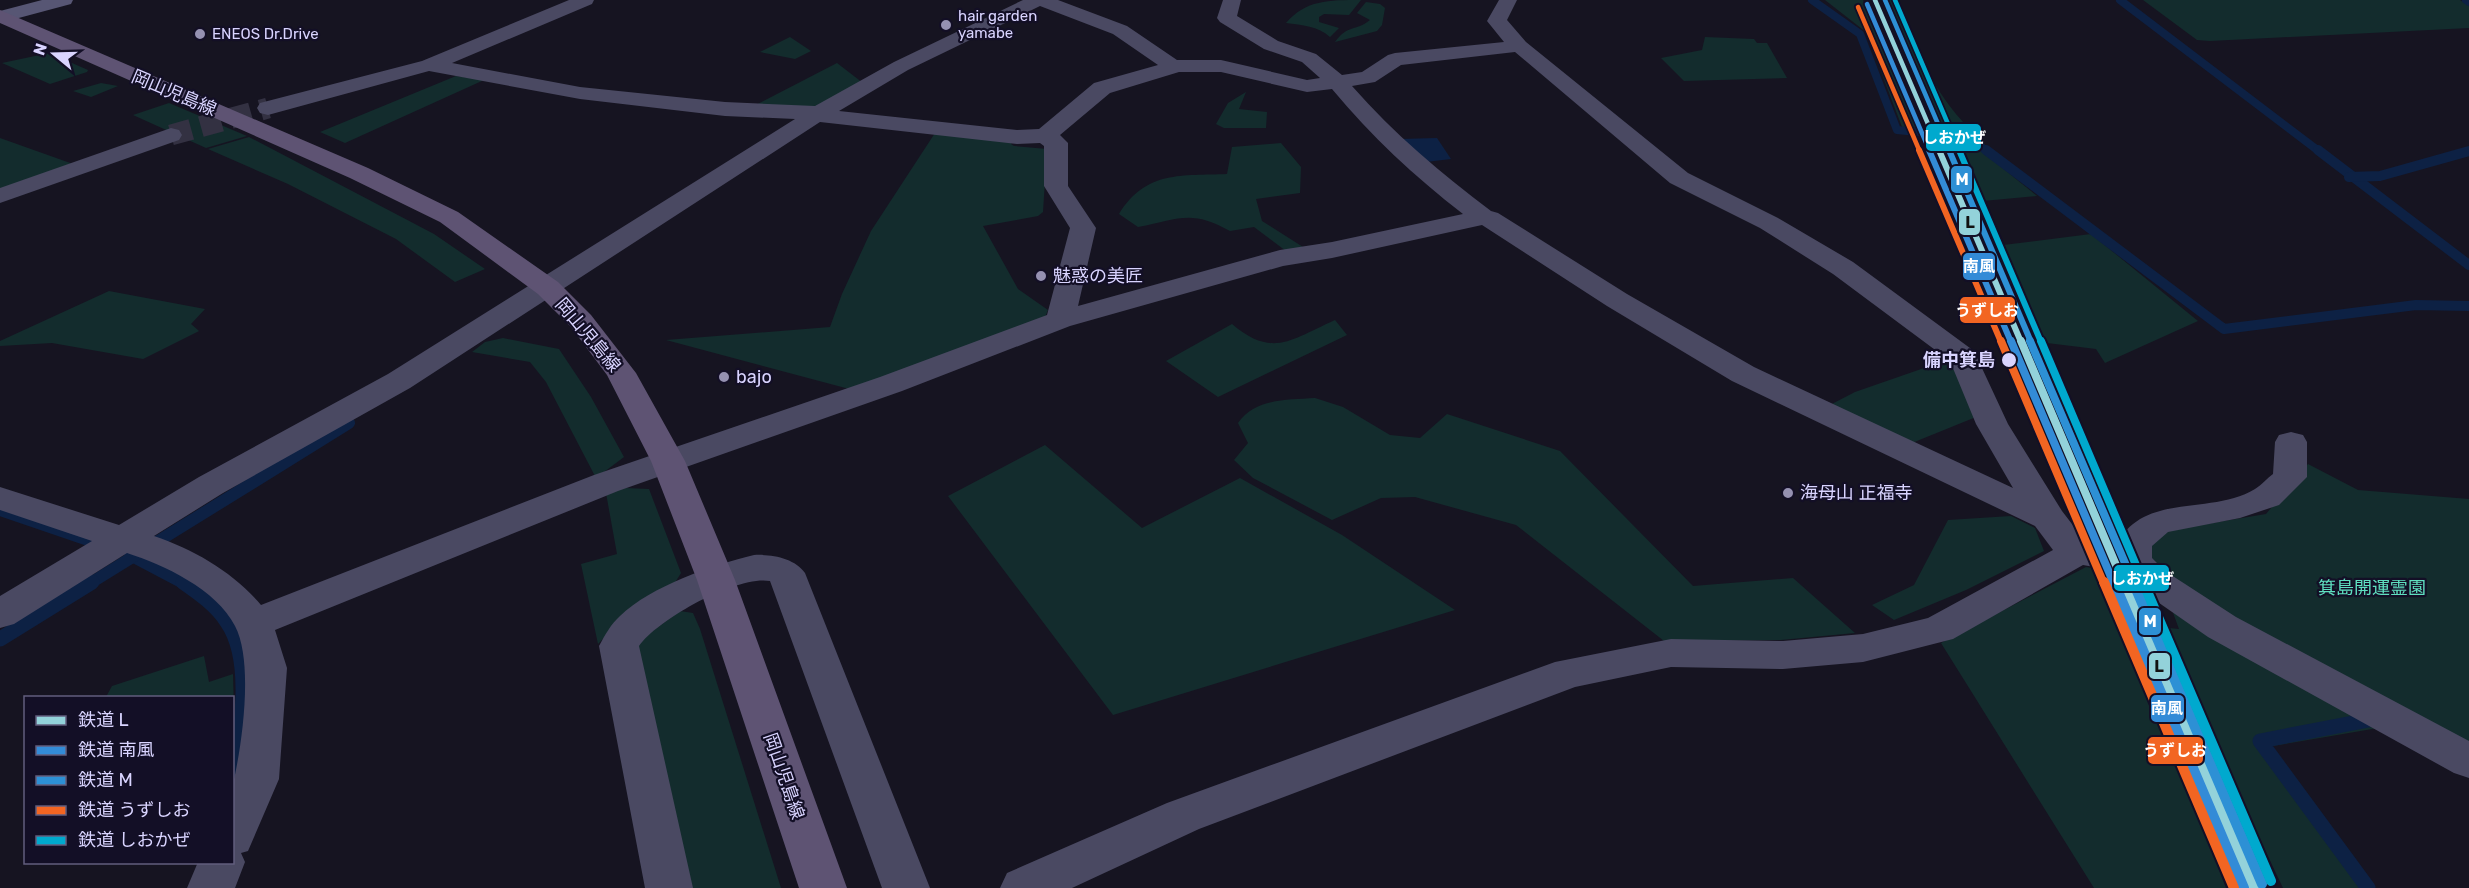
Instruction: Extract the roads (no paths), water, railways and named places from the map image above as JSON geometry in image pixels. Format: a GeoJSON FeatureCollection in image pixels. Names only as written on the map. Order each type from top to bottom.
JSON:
{"type":"FeatureCollection","features":[{"type":"Feature","properties":{"kind":"main road"},"geometry":{"type":"LineString","coordinates":[[0,17],[64,0]]}},
{"type":"Feature","properties":{"kind":"main road","name":"岡山児島線"},"geometry":{"type":"LineString","coordinates":[[0,17],[359,173],[449,217],[548,288],[581,321],[621,373],[668,461],[716,580],[823,888]]}},
{"type":"Feature","properties":{"kind":"street"},"geometry":{"type":"LineString","coordinates":[[268,108],[429,65],[585,0]]}},
{"type":"Feature","properties":{"kind":"street"},"geometry":{"type":"LineString","coordinates":[[1232,0],[1227,18],[1271,45],[1309,58],[1337,82],[1373,124],[1418,167],[1483,217]]}},
{"type":"Feature","properties":{"kind":"street"},"geometry":{"type":"LineString","coordinates":[[1508,0],[1497,21],[1519,46],[1679,178],[1769,223],[1843,268],[1963,357],[1992,424],[2048,518],[2073,551],[2134,562],[2152,580],[2222,627],[2469,761]]}},
{"type":"Feature","properties":{"kind":"street"},"geometry":{"type":"LineString","coordinates":[[0,614],[142,544],[228,475],[399,381],[902,66],[1044,1],[1120,30],[1174,67]]}},
{"type":"Feature","properties":{"kind":"street"},"geometry":{"type":"LineString","coordinates":[[1221,66],[1271,45]]}},
{"type":"Feature","properties":{"kind":"street"},"geometry":{"type":"LineString","coordinates":[[1045,136],[1102,88],[1174,67],[1221,66],[1307,86],[1368,78],[1395,59],[1519,46]]}},
{"type":"Feature","properties":{"kind":"street"},"geometry":{"type":"LineString","coordinates":[[429,65],[580,93],[725,109],[822,115],[1017,137],[1045,136],[1056,142],[1056,186],[1083,228],[1060,320]]}},
{"type":"Feature","properties":{"kind":"street"},"geometry":{"type":"LineString","coordinates":[[0,196],[171,135]]}},
{"type":"Feature","properties":{"kind":"street"},"geometry":{"type":"LineString","coordinates":[[254,623],[668,461],[891,384],[1060,320],[1280,258],[1332,250],[1483,217],[1489,218],[1617,300],[1743,374],[2048,518]]}},
{"type":"Feature","properties":{"kind":"street"},"geometry":{"type":"LineString","coordinates":[[2134,562],[2133,549],[2137,540],[2157,523],[2240,507],[2267,497],[2290,477],[2291,442]]}},
{"type":"Feature","properties":{"kind":"street"},"geometry":{"type":"LineString","coordinates":[[0,498],[142,544],[210,578],[234,598],[254,623],[267,668],[257,779],[234,832]]}},
{"type":"Feature","properties":{"kind":"street"},"geometry":{"type":"LineString","coordinates":[[1023,888],[1183,816],[1569,673],[1671,653],[1783,655],[1863,648],[1939,629],[2070,557],[2073,551]]}},
{"type":"Feature","properties":{"kind":"street"},"geometry":{"type":"LineString","coordinates":[[669,888],[619,646],[627,632],[643,617],[716,580],[755,567],[774,568],[786,573],[906,888]]}},
{"type":"Feature","properties":{"kind":"street"},"geometry":{"type":"LineString","coordinates":[[211,888],[221,864]]}},
{"type":"Feature","properties":{"kind":"water"},"geometry":{"type":"Polygon","coordinates":[[[1437,138],[1451,159],[1426,162],[1400,139],[1437,138]]]}},
{"type":"Feature","properties":{"kind":"waterway"},"geometry":{"type":"LineString","coordinates":[[1812,0],[1860,34],[1897,130],[1968,137],[1988,152]]}},
{"type":"Feature","properties":{"kind":"waterway"},"geometry":{"type":"LineString","coordinates":[[2120,0],[2320,152]]}},
{"type":"Feature","properties":{"kind":"waterway"},"geometry":{"type":"LineString","coordinates":[[1986,150],[2224,329],[2416,305],[2469,306]]}},
{"type":"Feature","properties":{"kind":"waterway"},"geometry":{"type":"LineString","coordinates":[[2318,150],[2353,177]]}},
{"type":"Feature","properties":{"kind":"waterway"},"geometry":{"type":"LineString","coordinates":[[2353,177],[2380,176],[2469,151],[2467,152]]}},
{"type":"Feature","properties":{"kind":"waterway"},"geometry":{"type":"LineString","coordinates":[[2349,177],[2353,177]]}},
{"type":"Feature","properties":{"kind":"waterway"},"geometry":{"type":"LineString","coordinates":[[2353,177],[2469,265]]}},
{"type":"Feature","properties":{"kind":"waterway"},"geometry":{"type":"LineString","coordinates":[[133,557],[349,423]]}},
{"type":"Feature","properties":{"kind":"waterway"},"geometry":{"type":"LineString","coordinates":[[0,510],[100,544]]}},
{"type":"Feature","properties":{"kind":"waterway"},"geometry":{"type":"LineString","coordinates":[[89,584],[133,557]]}},
{"type":"Feature","properties":{"kind":"waterway"},"geometry":{"type":"LineString","coordinates":[[133,557],[185,584]]}},
{"type":"Feature","properties":{"kind":"waterway"},"geometry":{"type":"LineString","coordinates":[[0,639],[92,582]]}},
{"type":"Feature","properties":{"kind":"waterway"},"geometry":{"type":"LineString","coordinates":[[183,582],[207,600],[223,616],[235,637],[240,655],[243,695],[234,762]]}},
{"type":"Feature","properties":{"kind":"waterway"},"geometry":{"type":"LineString","coordinates":[[2368,888],[2260,741],[2374,719]]}},
{"type":"Feature","properties":{"kind":"tunnel"},"geometry":{"type":"LineString","coordinates":[[171,135],[268,108]]}},
{"type":"Feature","properties":{"kind":"rail line","name":"L"},"geometry":{"type":"LineString","coordinates":[[1875,0],[2254,888]]}},
{"type":"Feature","properties":{"kind":"rail line","name":"M"},"geometry":{"type":"LineString","coordinates":[[1885,0],[2262,884]]}},
{"type":"Feature","properties":{"kind":"rail line","name":"しおかぜ"},"geometry":{"type":"LineString","coordinates":[[1895,0],[2271,881]]}},
{"type":"Feature","properties":{"kind":"rail line","name":"南風"},"geometry":{"type":"LineString","coordinates":[[1867,4],[2244,888]]}},
{"type":"Feature","properties":{"kind":"rail line","name":"うずしお"},"geometry":{"type":"LineString","coordinates":[[1858,7],[2234,888]]}},
{"type":"Feature","properties":{"kind":"place","name":"hair garden yamabe"},"geometry":{"type":"Point","coordinates":[946,25]}},
{"type":"Feature","properties":{"kind":"place","name":"ENEOS Dr.Drive"},"geometry":{"type":"Point","coordinates":[200,34]}},
{"type":"Feature","properties":{"kind":"place","name":"魅惑の美匠"},"geometry":{"type":"Point","coordinates":[1041,276]}},
{"type":"Feature","properties":{"kind":"place","name":"備中箕島"},"geometry":{"type":"Point","coordinates":[2009,360]}},
{"type":"Feature","properties":{"kind":"place","name":"bajo"},"geometry":{"type":"Point","coordinates":[724,377]}},
{"type":"Feature","properties":{"kind":"place","name":"海母山 正福寺"},"geometry":{"type":"Point","coordinates":[1788,493]}},
{"type":"Feature","properties":{"kind":"park label","name":"箕島開運霊園"},"geometry":{"type":"Point","coordinates":[2372,588]}}]}
